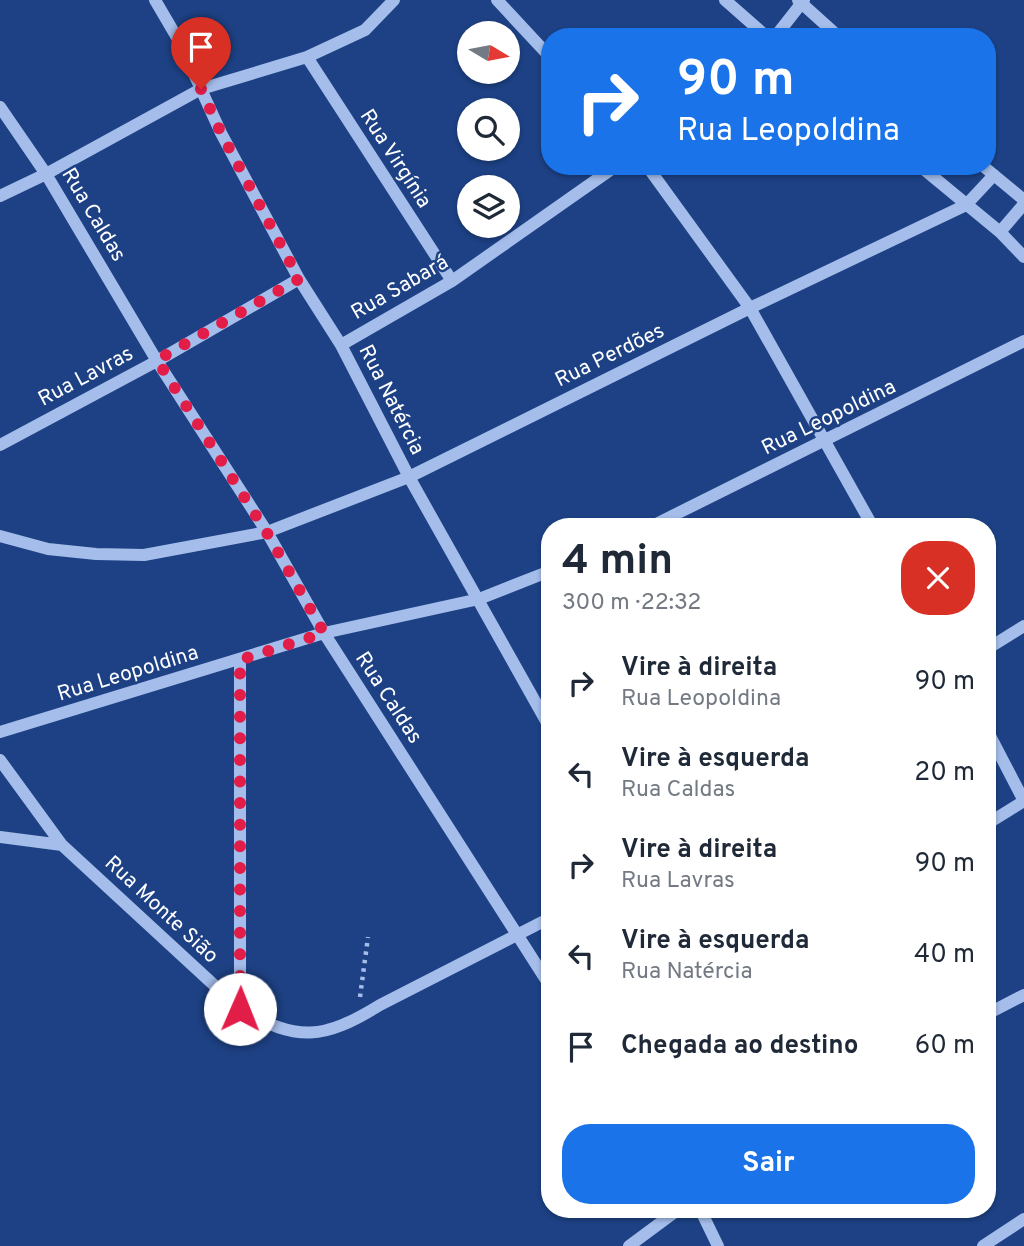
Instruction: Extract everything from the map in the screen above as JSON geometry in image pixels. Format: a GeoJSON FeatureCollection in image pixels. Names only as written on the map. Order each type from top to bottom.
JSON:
{"type":"FeatureCollection","features":[{"type":"Feature","properties":{"kind":"street","name":"Rua Natércia"},"geometry":{"type":"LineString","coordinates":[[155,0],[221,133],[299,279],[341,345],[410,477],[541,712]]}},
{"type":"Feature","properties":{"kind":"street"},"geometry":{"type":"LineString","coordinates":[[0,196],[46,174],[201,89],[307,57],[365,30],[394,0]]}},
{"type":"Feature","properties":{"kind":"street"},"geometry":{"type":"LineString","coordinates":[[498,0],[541,47]]}},
{"type":"Feature","properties":{"kind":"street"},"geometry":{"type":"LineString","coordinates":[[725,0],[757,28]]}},
{"type":"Feature","properties":{"kind":"street"},"geometry":{"type":"LineString","coordinates":[[782,28],[801,1],[830,28]]}},
{"type":"Feature","properties":{"kind":"street","name":"Rua Virgínia"},"geometry":{"type":"LineString","coordinates":[[307,57],[452,281]]}},
{"type":"Feature","properties":{"kind":"street","name":"Rua Caldas"},"geometry":{"type":"LineString","coordinates":[[0,107],[46,174],[157,360],[267,533],[324,633],[541,972]]}},
{"type":"Feature","properties":{"kind":"street","name":"Rua Sabará"},"geometry":{"type":"LineString","coordinates":[[341,345],[452,281],[603,175]]}},
{"type":"Feature","properties":{"kind":"street"},"geometry":{"type":"LineString","coordinates":[[654,175],[750,308],[868,518]]}},
{"type":"Feature","properties":{"kind":"street"},"geometry":{"type":"LineString","coordinates":[[931,175],[1000,232],[1024,257]]}},
{"type":"Feature","properties":{"kind":"street"},"geometry":{"type":"LineString","coordinates":[[966,205],[994,176],[1024,202],[1000,232]]}},
{"type":"Feature","properties":{"kind":"street","name":"Rua Perdões"},"geometry":{"type":"LineString","coordinates":[[0,536],[48,549],[96,555],[144,555],[267,533],[410,477],[750,308],[966,205]]}},
{"type":"Feature","properties":{"kind":"street","name":"Rua Lavras"},"geometry":{"type":"LineString","coordinates":[[0,445],[299,279]]}},
{"type":"Feature","properties":{"kind":"street","name":"Rua Leopoldina"},"geometry":{"type":"LineString","coordinates":[[668,518],[1024,341]]}},
{"type":"Feature","properties":{"kind":"street","name":"Rua Leopoldina"},"geometry":{"type":"LineString","coordinates":[[0,732],[324,633],[479,599],[541,575]]}},
{"type":"Feature","properties":{"kind":"street"},"geometry":{"type":"LineString","coordinates":[[996,643],[1024,626]]}},
{"type":"Feature","properties":{"kind":"street"},"geometry":{"type":"LineString","coordinates":[[240,660],[240,1009]]}},
{"type":"Feature","properties":{"kind":"street"},"geometry":{"type":"LineString","coordinates":[[996,747],[1024,801],[996,818]]}},
{"type":"Feature","properties":{"kind":"street","name":"Rua Monte Sião"},"geometry":{"type":"LineString","coordinates":[[0,760],[62,845],[240,1009],[270,1026],[299,1032],[329,1031],[541,923]]}},
{"type":"Feature","properties":{"kind":"street"},"geometry":{"type":"LineString","coordinates":[[0,837],[62,845]]}},
{"type":"Feature","properties":{"kind":"street"},"geometry":{"type":"LineString","coordinates":[[996,1009],[1024,995]]}},
{"type":"Feature","properties":{"kind":"street"},"geometry":{"type":"LineString","coordinates":[[629,1246],[668,1218]]}},
{"type":"Feature","properties":{"kind":"street"},"geometry":{"type":"LineString","coordinates":[[704,1218],[718,1246]]}},
{"type":"Feature","properties":{"kind":"street"},"geometry":{"type":"LineString","coordinates":[[983,1246],[1024,1219]]}},
{"type":"Feature","properties":{"kind":"path"},"geometry":{"type":"LineString","coordinates":[[357,1019],[368,937]]}},
{"type":"Feature","properties":{"kind":"route"},"geometry":{"type":"LineString","coordinates":[[201,89],[221,133],[299,279],[157,360],[267,533],[324,633],[240,660],[240,1009]]}}]}
